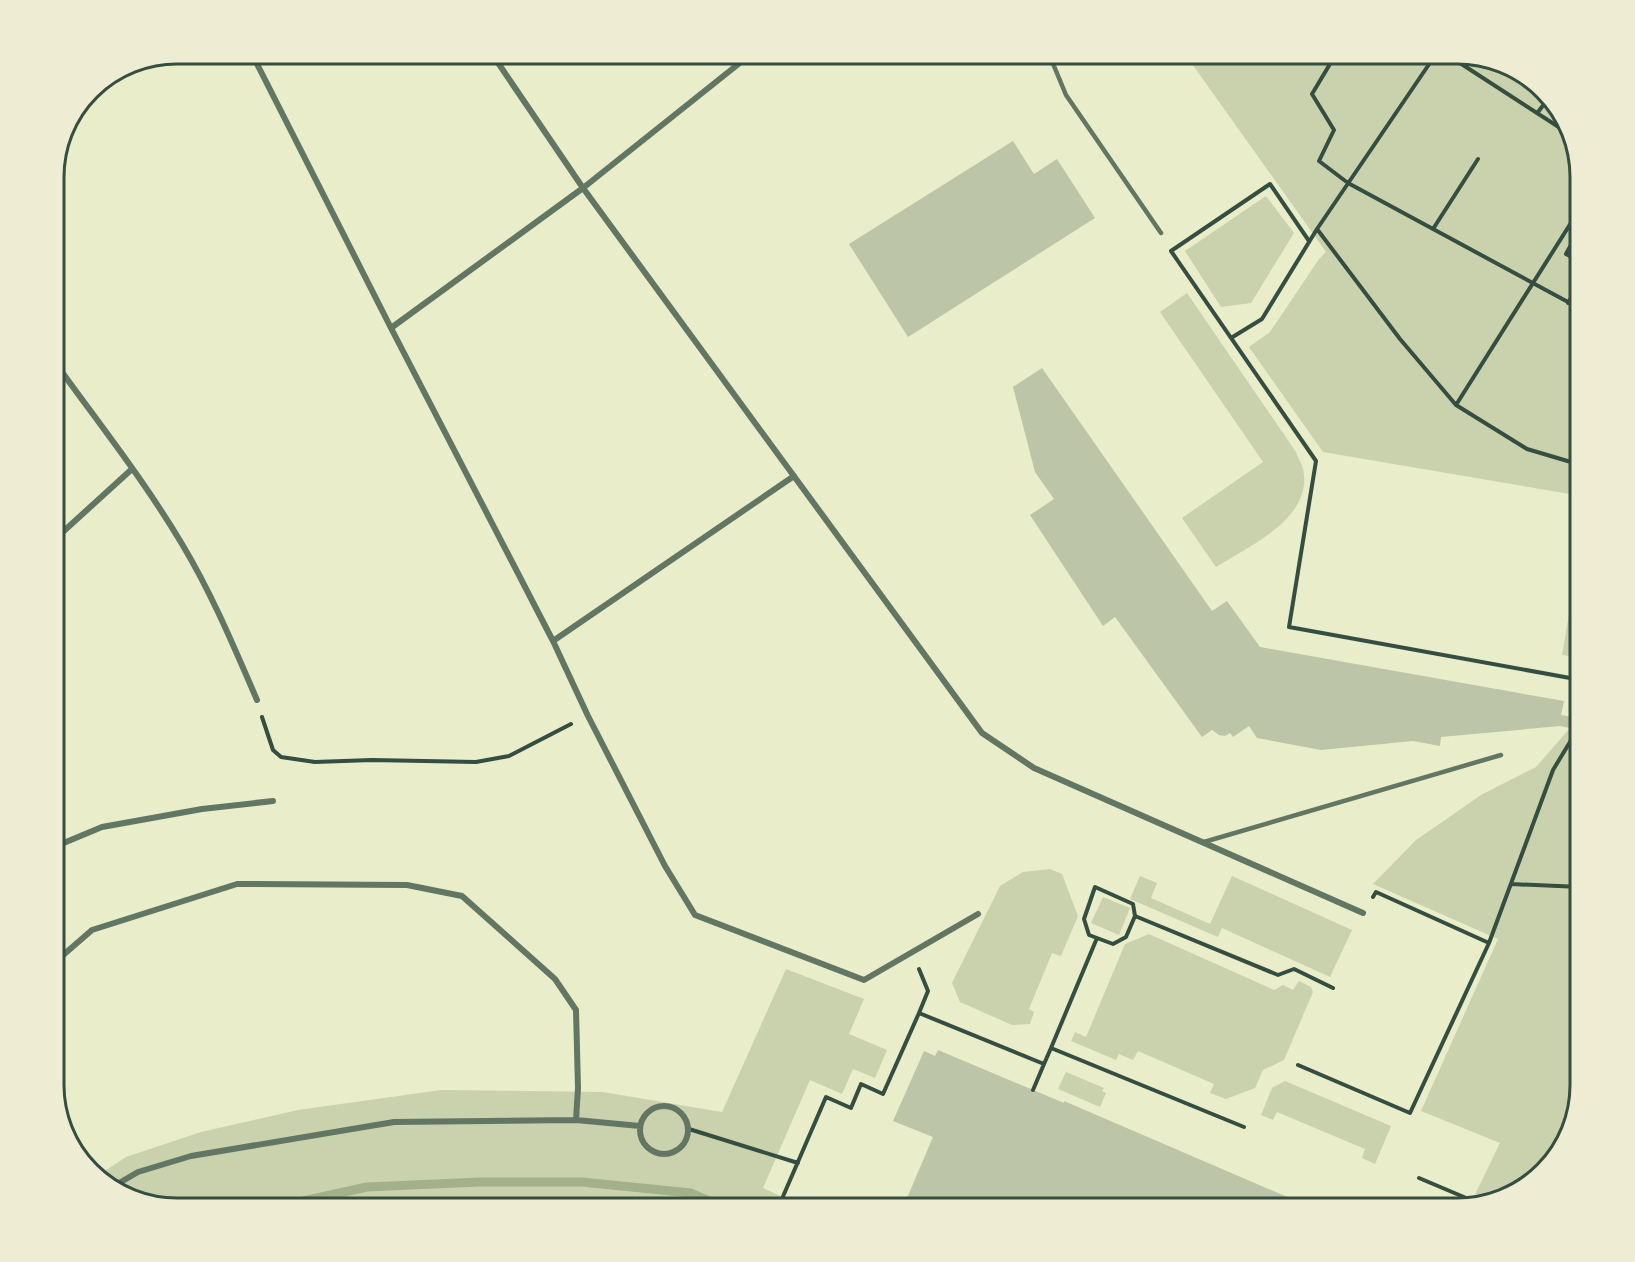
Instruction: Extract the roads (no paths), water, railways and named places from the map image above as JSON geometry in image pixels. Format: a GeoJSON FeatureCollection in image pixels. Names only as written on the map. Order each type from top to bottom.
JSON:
{"type":"FeatureCollection","features":[{"type":"Feature","properties":{"kind":"street"},"geometry":{"type":"LineString","coordinates":[[257,64],[553,641],[588,716],[665,866],[695,915],[864,980],[978,914]]}},
{"type":"Feature","properties":{"kind":"street"},"geometry":{"type":"LineString","coordinates":[[499,64],[583,188],[982,732],[1034,768],[1362,913]]}},
{"type":"Feature","properties":{"kind":"street"},"geometry":{"type":"LineString","coordinates":[[391,328],[583,188],[738,64]]}},
{"type":"Feature","properties":{"kind":"street"},"geometry":{"type":"LineString","coordinates":[[65,376],[182,543],[204,583],[257,700]]}},
{"type":"Feature","properties":{"kind":"street"},"geometry":{"type":"LineString","coordinates":[[65,530],[132,469]]}},
{"type":"Feature","properties":{"kind":"street"},"geometry":{"type":"LineString","coordinates":[[553,641],[794,476]]}},
{"type":"Feature","properties":{"kind":"street"},"geometry":{"type":"LineString","coordinates":[[65,842],[102,827],[202,809],[273,801]]}},
{"type":"Feature","properties":{"kind":"street"},"geometry":{"type":"LineString","coordinates":[[65,953],[92,930],[237,884],[407,885],[462,896],[555,979],[576,1011],[578,1088],[576,1120]]}},
{"type":"Feature","properties":{"kind":"street"},"geometry":{"type":"LineString","coordinates":[[658,1106],[665,1106],[672,1107],[684,1115],[689,1129],[687,1137],[678,1150],[662,1155],[647,1148],[640,1134],[640,1126],[646,1113],[658,1106]]}},
{"type":"Feature","properties":{"kind":"street"},"geometry":{"type":"LineString","coordinates":[[121,1182],[138,1172],[191,1156],[394,1122],[576,1120],[640,1126]]}},
{"type":"Feature","properties":{"kind":"lane"},"geometry":{"type":"LineString","coordinates":[[1053,64],[1066,95],[1161,233]]}},
{"type":"Feature","properties":{"kind":"lane"},"geometry":{"type":"LineString","coordinates":[[1202,843],[1501,755]]}},
{"type":"Feature","properties":{"kind":"waterway"},"geometry":{"type":"LineString","coordinates":[[317,1198],[367,1187],[480,1182],[582,1182],[691,1193],[702,1198]]}}]}
